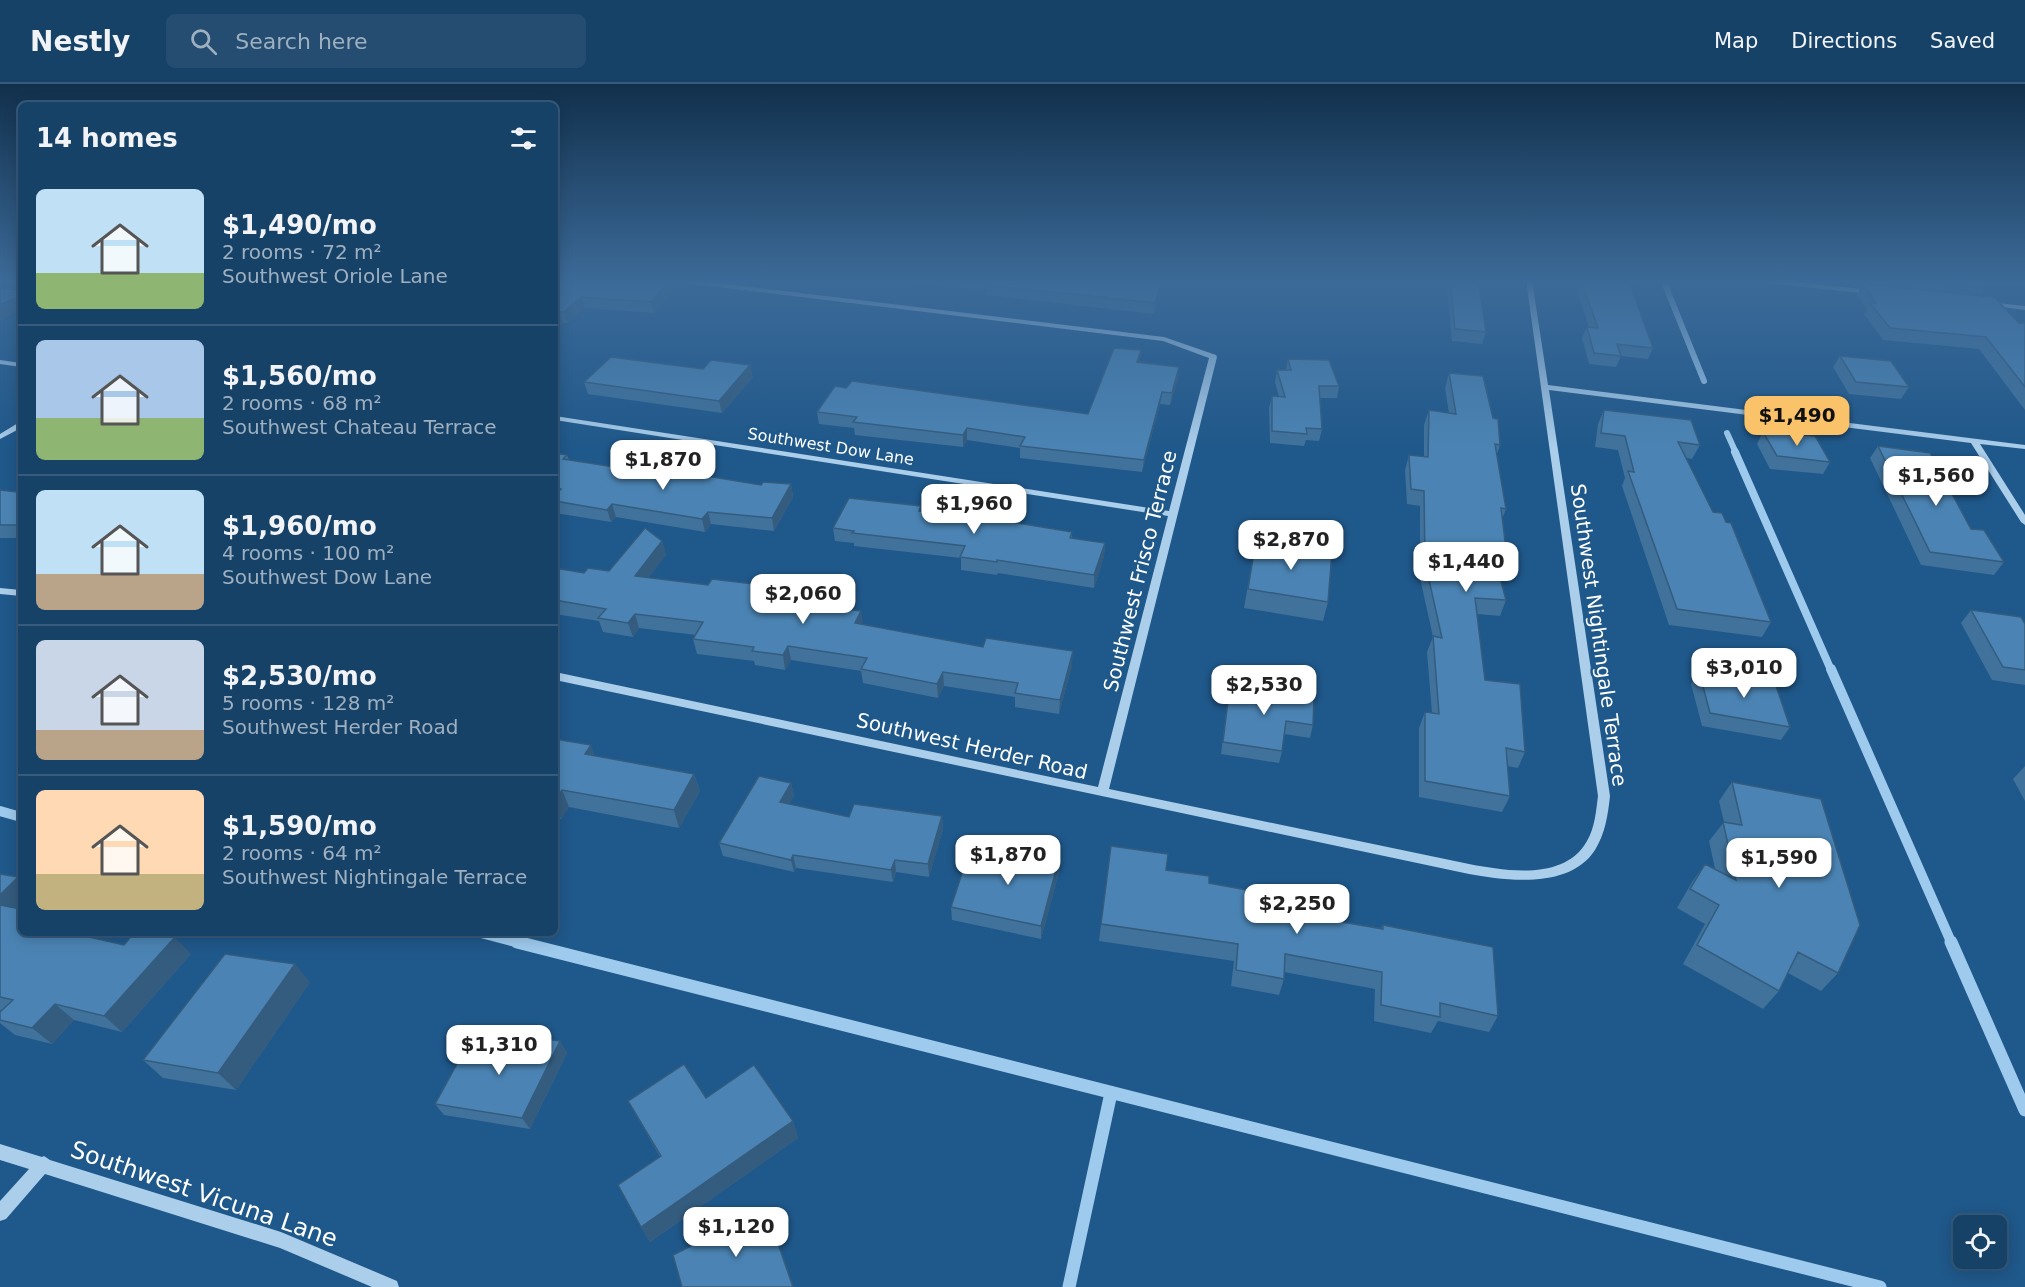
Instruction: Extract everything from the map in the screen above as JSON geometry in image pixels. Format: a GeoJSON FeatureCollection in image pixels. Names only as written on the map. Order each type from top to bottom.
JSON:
{"type":"FeatureCollection","features":[{"type":"Feature","properties":{"kind":"street","name":"Southwest Frisco Terrace"},"geometry":{"type":"LineString","coordinates":[[1102,793],[1213,357],[1164,339],[1140,336]]}},
{"type":"Feature","properties":{"kind":"street","name":"Southwest Nightingale Terrace"},"geometry":{"type":"LineString","coordinates":[[1381,852],[1480,872],[1546,873],[1573,863],[1592,846],[1601,827],[1604,796],[1538,336]]}},
{"type":"Feature","properties":{"kind":"street"},"geometry":{"type":"LineString","coordinates":[[0,362],[18,365]]}},
{"type":"Feature","properties":{"kind":"street"},"geometry":{"type":"LineString","coordinates":[[1546,387],[2025,447]]}},
{"type":"Feature","properties":{"kind":"street","name":"Southwest Dow Lane"},"geometry":{"type":"LineString","coordinates":[[558,418],[1174,514]]}},
{"type":"Feature","properties":{"kind":"street"},"geometry":{"type":"LineString","coordinates":[[0,437],[18,427]]}},
{"type":"Feature","properties":{"kind":"street"},"geometry":{"type":"LineString","coordinates":[[1974,441],[2025,522]]}},
{"type":"Feature","properties":{"kind":"street"},"geometry":{"type":"LineString","coordinates":[[0,591],[18,593]]}},
{"type":"Feature","properties":{"kind":"street","name":"Southwest Herder Road"},"geometry":{"type":"LineString","coordinates":[[558,677],[747,714],[1381,852]]}},
{"type":"Feature","properties":{"kind":"street","name":"Southwest Vicuna Lane"},"geometry":{"type":"LineString","coordinates":[[0,1152],[281,1240],[391,1287]]}},
{"type":"Feature","properties":{"kind":"street"},"geometry":{"type":"LineString","coordinates":[[0,1213],[44,1164]]}},
{"type":"Feature","properties":{"kind":"building"},"geometry":{"type":"Polygon","coordinates":[[[1589,336],[1649,336],[1653,348],[1617,344],[1621,356],[1594,353],[1589,336]]]}},
{"type":"Feature","properties":{"kind":"building"},"geometry":{"type":"Polygon","coordinates":[[[1977,336],[2025,336],[2025,387],[1986,337],[1977,336]]]}},
{"type":"Feature","properties":{"kind":"building"},"geometry":{"type":"Polygon","coordinates":[[[1114,348],[1141,350],[1137,362],[1179,367],[1172,393],[1162,392],[1144,460],[1020,446],[1025,437],[967,428],[963,435],[853,422],[857,417],[817,412],[835,386],[846,388],[852,381],[1088,414],[1114,348]]]}},
{"type":"Feature","properties":{"kind":"building"},"geometry":{"type":"Polygon","coordinates":[[[1840,356],[1891,361],[1909,387],[1856,382],[1840,356]]]}},
{"type":"Feature","properties":{"kind":"building"},"geometry":{"type":"Polygon","coordinates":[[[611,357],[703,369],[711,360],[750,365],[719,401],[584,382],[611,357]]]}},
{"type":"Feature","properties":{"kind":"building"},"geometry":{"type":"Polygon","coordinates":[[[1288,359],[1329,360],[1339,386],[1319,386],[1322,429],[1306,428],[1307,434],[1272,431],[1272,396],[1285,397],[1277,370],[1291,370],[1288,359]]]}},
{"type":"Feature","properties":{"kind":"building"},"geometry":{"type":"Polygon","coordinates":[[[1449,373],[1483,376],[1493,418],[1498,419],[1500,445],[1495,444],[1506,509],[1501,508],[1508,565],[1496,563],[1506,600],[1475,598],[1485,680],[1520,684],[1525,752],[1506,748],[1510,796],[1425,781],[1425,712],[1439,714],[1433,636],[1442,638],[1425,562],[1424,491],[1411,489],[1409,455],[1428,457],[1429,410],[1456,414],[1449,373]]]}},
{"type":"Feature","properties":{"kind":"building"},"geometry":{"type":"Polygon","coordinates":[[[1604,410],[1691,420],[1700,445],[1678,442],[1713,512],[1722,513],[1726,522],[1731,523],[1771,622],[1677,609],[1628,471],[1634,472],[1625,436],[1601,433],[1604,410]]]}},
{"type":"Feature","properties":{"kind":"building"},"geometry":{"type":"Polygon","coordinates":[[[1763,432],[1815,436],[1830,462],[1777,456],[1763,432]]]}},
{"type":"Feature","properties":{"kind":"building"},"geometry":{"type":"Polygon","coordinates":[[[1878,446],[1930,453],[1971,529],[1984,530],[2004,562],[1930,552],[1878,446]]]}},
{"type":"Feature","properties":{"kind":"building"},"geometry":{"type":"Polygon","coordinates":[[[558,454],[567,455],[563,459],[672,476],[676,471],[761,485],[763,482],[791,484],[772,518],[708,512],[702,519],[612,504],[607,510],[558,502],[558,492],[561,489],[558,488],[558,454]]]}},
{"type":"Feature","properties":{"kind":"building"},"geometry":{"type":"Polygon","coordinates":[[[0,490],[17,492],[18,525],[0,525],[0,490]]]}},
{"type":"Feature","properties":{"kind":"building"},"geometry":{"type":"Polygon","coordinates":[[[849,498],[921,506],[919,511],[980,518],[982,515],[1012,518],[1011,522],[1072,532],[1070,538],[1105,543],[1094,575],[997,560],[997,562],[960,557],[965,546],[852,533],[854,531],[833,528],[849,498]]]}},
{"type":"Feature","properties":{"kind":"building"},"geometry":{"type":"Polygon","coordinates":[[[645,528],[662,541],[635,576],[708,585],[712,579],[788,588],[790,583],[828,588],[819,605],[861,611],[855,623],[983,647],[986,638],[1073,651],[1060,700],[1015,693],[1018,683],[943,672],[937,684],[861,669],[867,658],[788,646],[783,655],[752,651],[754,647],[693,639],[703,622],[635,614],[628,623],[598,618],[606,609],[558,601],[558,569],[584,573],[588,568],[609,571],[645,528]]]}},
{"type":"Feature","properties":{"kind":"building"},"geometry":{"type":"Polygon","coordinates":[[[1256,540],[1332,551],[1328,602],[1248,589],[1256,540]]]}},
{"type":"Feature","properties":{"kind":"building"},"geometry":{"type":"Polygon","coordinates":[[[1971,610],[2021,617],[2025,624],[2025,670],[2003,667],[1971,610]]]}},
{"type":"Feature","properties":{"kind":"building"},"geometry":{"type":"Polygon","coordinates":[[[1699,671],[1775,683],[1790,727],[1710,713],[1699,671]]]}},
{"type":"Feature","properties":{"kind":"building"},"geometry":{"type":"Polygon","coordinates":[[[1230,684],[1314,696],[1313,725],[1286,721],[1282,751],[1223,742],[1230,684]]]}},
{"type":"Feature","properties":{"kind":"building"},"geometry":{"type":"Polygon","coordinates":[[[558,740],[591,745],[585,754],[694,774],[674,810],[562,790],[558,796],[558,740]]]}},
{"type":"Feature","properties":{"kind":"building"},"geometry":{"type":"Polygon","coordinates":[[[759,776],[791,783],[780,802],[849,817],[854,804],[942,816],[928,864],[895,860],[891,870],[793,855],[791,860],[719,843],[759,776]]]}},
{"type":"Feature","properties":{"kind":"building"},"geometry":{"type":"Polygon","coordinates":[[[1732,782],[1821,799],[1860,925],[1838,973],[1798,952],[1779,991],[1697,945],[1719,905],[1690,889],[1705,864],[1736,880],[1723,822],[1742,825],[1732,782]]]}},
{"type":"Feature","properties":{"kind":"building"},"geometry":{"type":"Polygon","coordinates":[[[1111,846],[1168,854],[1166,870],[1209,876],[1209,883],[1291,898],[1290,913],[1383,929],[1383,925],[1493,947],[1498,1016],[1440,1003],[1440,1017],[1381,1005],[1382,972],[1285,954],[1284,979],[1236,970],[1238,944],[1101,924],[1111,846]]]}},
{"type":"Feature","properties":{"kind":"building"},"geometry":{"type":"Polygon","coordinates":[[[1024,847],[1060,855],[1041,926],[951,907],[969,852],[1019,862],[1024,847]]]}},
{"type":"Feature","properties":{"kind":"building"},"geometry":{"type":"Polygon","coordinates":[[[0,874],[18,877],[0,895],[0,874]]]}},
{"type":"Feature","properties":{"kind":"building"},"geometry":{"type":"Polygon","coordinates":[[[0,905],[18,908],[18,936],[84,936],[124,945],[132,936],[175,937],[104,1016],[55,1004],[32,1028],[0,1020],[0,1012],[13,1000],[0,997],[0,905]]]}},
{"type":"Feature","properties":{"kind":"building"},"geometry":{"type":"Polygon","coordinates":[[[225,954],[295,964],[218,1073],[143,1060],[225,954]]]}},
{"type":"Feature","properties":{"kind":"building"},"geometry":{"type":"Polygon","coordinates":[[[504,1032],[560,1041],[522,1118],[435,1104],[467,1046],[495,1050],[504,1032]]]}},
{"type":"Feature","properties":{"kind":"building"},"geometry":{"type":"Polygon","coordinates":[[[684,1064],[706,1098],[754,1065],[793,1121],[641,1227],[618,1185],[661,1156],[628,1101],[684,1064]]]}},
{"type":"Feature","properties":{"kind":"building"},"geometry":{"type":"Polygon","coordinates":[[[766,1209],[793,1287],[682,1287],[673,1255],[766,1209]]]}},
{"type":"Feature","properties":{"kind":"waterway"},"geometry":{"type":"LineString","coordinates":[[1686,336],[1704,381]]}},
{"type":"Feature","properties":{"kind":"waterway"},"geometry":{"type":"LineString","coordinates":[[1727,433],[1736,453]]}},
{"type":"Feature","properties":{"kind":"waterway"},"geometry":{"type":"LineString","coordinates":[[1735,452],[1831,670]]}},
{"type":"Feature","properties":{"kind":"waterway"},"geometry":{"type":"LineString","coordinates":[[1831,669],[1952,944]]}},
{"type":"Feature","properties":{"kind":"waterway"},"geometry":{"type":"LineString","coordinates":[[0,811],[18,816]]}},
{"type":"Feature","properties":{"kind":"waterway"},"geometry":{"type":"LineString","coordinates":[[492,936],[523,944]]}},
{"type":"Feature","properties":{"kind":"waterway"},"geometry":{"type":"LineString","coordinates":[[517,942],[1880,1287]]}},
{"type":"Feature","properties":{"kind":"waterway"},"geometry":{"type":"LineString","coordinates":[[1951,942],[2025,1110]]}},
{"type":"Feature","properties":{"kind":"waterway"},"geometry":{"type":"LineString","coordinates":[[1069,1287],[1111,1093]]}}]}
